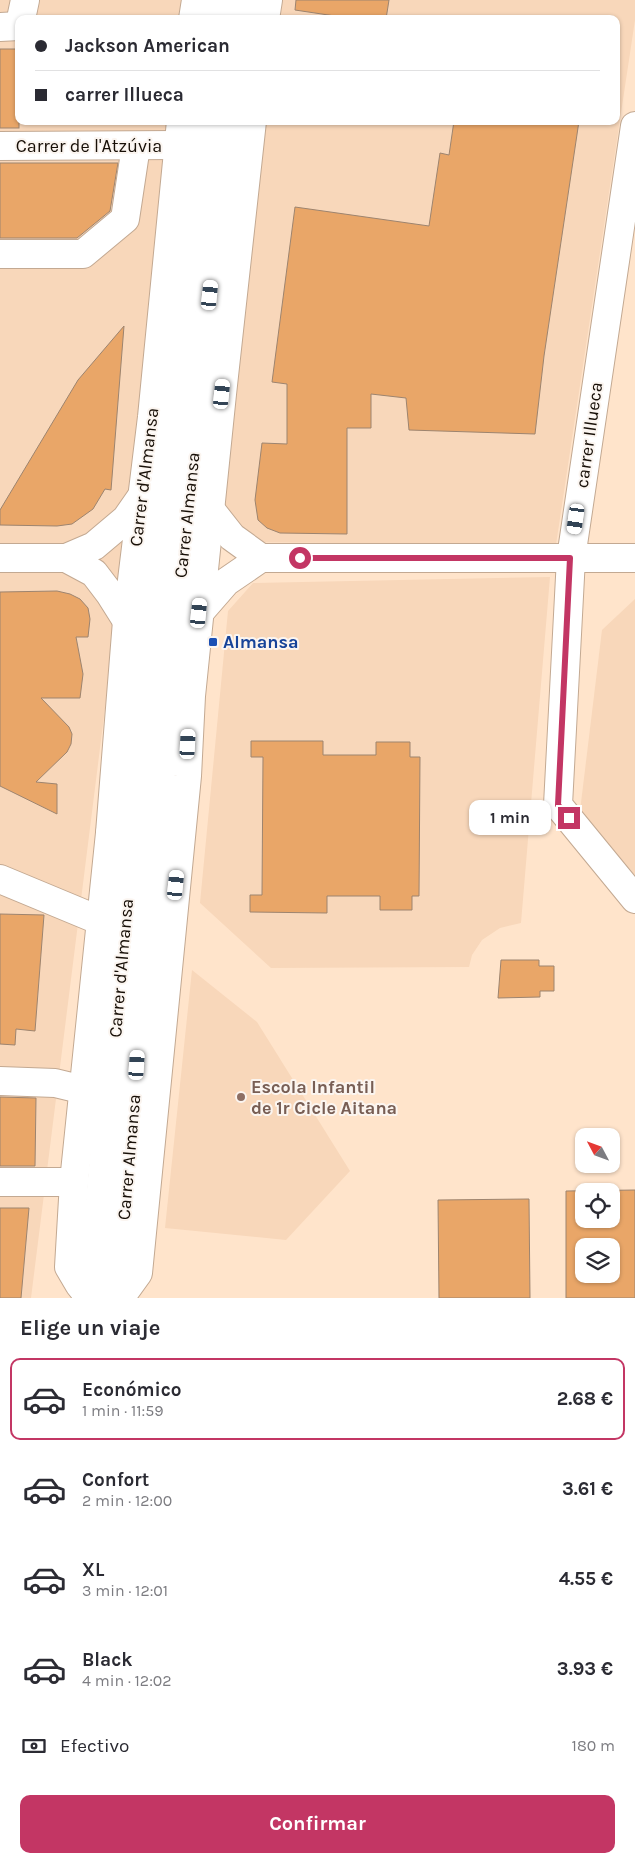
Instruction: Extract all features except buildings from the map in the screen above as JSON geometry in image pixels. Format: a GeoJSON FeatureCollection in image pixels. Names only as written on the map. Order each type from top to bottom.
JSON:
{"type":"FeatureCollection","features":[{"type":"Feature","properties":{"kind":"street"},"geometry":{"type":"LineString","coordinates":[[22,15],[25,0]]}},
{"type":"Feature","properties":{"kind":"street"},"geometry":{"type":"LineString","coordinates":[[194,15],[196,0]]}},
{"type":"Feature","properties":{"kind":"street"},"geometry":{"type":"LineString","coordinates":[[217,15],[219,0]]}},
{"type":"Feature","properties":{"kind":"street"},"geometry":{"type":"LineString","coordinates":[[243,15],[245,0]]}},
{"type":"Feature","properties":{"kind":"street"},"geometry":{"type":"LineString","coordinates":[[266,15],[268,0]]}},
{"type":"Feature","properties":{"kind":"street"},"geometry":{"type":"LineString","coordinates":[[0,26],[15,26]]}},
{"type":"Feature","properties":{"kind":"street","name":"Carrer d'Almansa"},"geometry":{"type":"LineString","coordinates":[[91,1298],[180,320],[203,125]]}},
{"type":"Feature","properties":{"kind":"street","name":"Carrer Almansa"},"geometry":{"type":"LineString","coordinates":[[118,1298],[155,829],[229,125]]}},
{"type":"Feature","properties":{"kind":"street"},"geometry":{"type":"LineString","coordinates":[[118,1298],[138,1273],[187,776],[191,696],[199,613],[252,125]]}},
{"type":"Feature","properties":{"kind":"street","name":"carrer Illueca"},"geometry":{"type":"LineString","coordinates":[[635,126],[570,558],[558,805],[635,899]]}},
{"type":"Feature","properties":{"kind":"street","name":"Carrer d'Almansa"},"geometry":{"type":"LineString","coordinates":[[91,1298],[79,1284],[70,1267],[74,1182],[110,833],[127,621],[152,417],[179,133]]}},
{"type":"Feature","properties":{"kind":"street","name":"Carrer de l'Atzúvia"},"geometry":{"type":"LineString","coordinates":[[0,146],[136,146],[179,133]]}},
{"type":"Feature","properties":{"kind":"street"},"geometry":{"type":"LineString","coordinates":[[0,254],[83,254],[125,219],[136,146]]}},
{"type":"Feature","properties":{"kind":"street"},"geometry":{"type":"LineString","coordinates":[[0,558],[66,558],[94,546],[126,518],[142,496]]}},
{"type":"Feature","properties":{"kind":"street"},"geometry":{"type":"LineString","coordinates":[[210,509],[232,537],[261,558]]}},
{"type":"Feature","properties":{"kind":"street"},"geometry":{"type":"LineString","coordinates":[[66,558],[94,573],[127,621]]}},
{"type":"Feature","properties":{"kind":"street"},"geometry":{"type":"LineString","coordinates":[[199,613],[226,582],[261,558],[635,558]]}},
{"type":"Feature","properties":{"kind":"street"},"geometry":{"type":"LineString","coordinates":[[155,829],[187,776]]}},
{"type":"Feature","properties":{"kind":"street","name":"Carrer d'Almansa"},"geometry":{"type":"LineString","coordinates":[[110,833],[138,788]]}},
{"type":"Feature","properties":{"kind":"street"},"geometry":{"type":"LineString","coordinates":[[0,878],[101,921]]}},
{"type":"Feature","properties":{"kind":"street"},"geometry":{"type":"LineString","coordinates":[[0,1081],[55,1083],[84,1090]]}},
{"type":"Feature","properties":{"kind":"street"},"geometry":{"type":"LineString","coordinates":[[0,1182],[74,1182]]}},
{"type":"Feature","properties":{"kind":"shaded area"},"geometry":{"type":"Polygon","coordinates":[[[0,0],[635,0],[635,20],[620,120],[620,15],[15,15],[15,125],[619,125],[556,545],[126,541],[31,1298],[0,1298],[0,0]]]}},
{"type":"Feature","properties":{"kind":"shaded area"},"geometry":{"type":"Polygon","coordinates":[[[550,577],[521,923],[500,928],[482,940],[472,955],[469,967],[271,968],[200,903],[228,611],[253,583],[550,577]]]}},
{"type":"Feature","properties":{"kind":"shaded area"},"geometry":{"type":"Polygon","coordinates":[[[635,599],[635,875],[580,811],[602,630],[635,599]]]}},
{"type":"Feature","properties":{"kind":"shaded area","name":"Escola Infantil de 1r Cicle Aitana"},"geometry":{"type":"Polygon","coordinates":[[[192,970],[257,1022],[350,1171],[286,1240],[165,1228],[192,970]]]}},
{"type":"Feature","properties":{"kind":"place","name":"Almansa"},"geometry":{"type":"Point","coordinates":[213,642]}},
{"type":"Feature","properties":{"kind":"place","name":"Escola Infantil de 1r Cicle Aitana"},"geometry":{"type":"Point","coordinates":[241,1097]}},
{"type":"Feature","properties":{"kind":"route"},"geometry":{"type":"LineString","coordinates":[[300,558],[570,558],[558,805],[569,818]]}}]}
